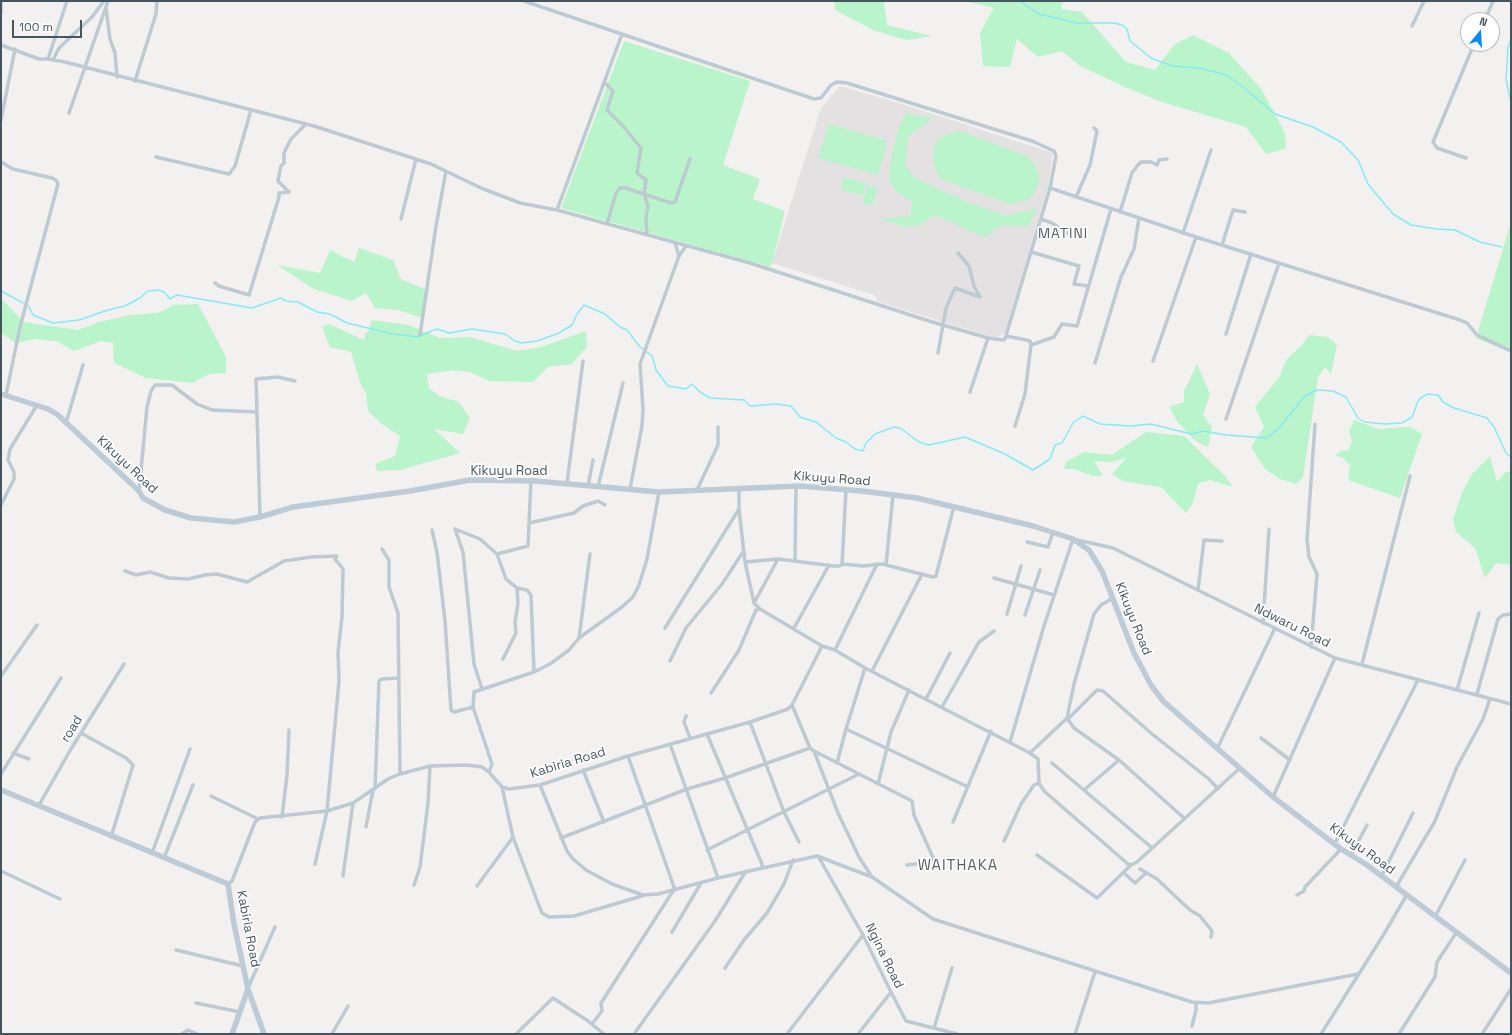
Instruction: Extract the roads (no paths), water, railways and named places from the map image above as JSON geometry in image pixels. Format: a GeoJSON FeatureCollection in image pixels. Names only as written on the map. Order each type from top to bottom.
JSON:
{"type":"FeatureCollection","features":[{"type":"Feature","properties":{"kind":"main road","name":"Kikuyu Road"},"geometry":{"type":"LineString","coordinates":[[3,394],[38,404],[53,412],[139,491],[143,498],[165,510],[191,518],[228,522],[260,517],[294,507],[410,491],[470,480],[531,480],[659,492],[796,487],[893,495],[954,506],[1053,532],[1073,539],[1089,550],[1102,571],[1134,653],[1151,685],[1174,712],[1218,747],[1273,797],[1341,849],[1396,887],[1406,896],[1511,973]]}},
{"type":"Feature","properties":{"kind":"main road"},"geometry":{"type":"LineString","coordinates":[[1,790],[111,837],[228,884]]}},
{"type":"Feature","properties":{"kind":"main road","name":"Kabiria Road"},"geometry":{"type":"LineString","coordinates":[[228,884],[248,989],[264,1034]]}},
{"type":"Feature","properties":{"kind":"main road"},"geometry":{"type":"LineString","coordinates":[[232,1034],[248,989]]}},
{"type":"Feature","properties":{"kind":"street"},"geometry":{"type":"LineString","coordinates":[[1,1],[1,13]]}},
{"type":"Feature","properties":{"kind":"street"},"geometry":{"type":"LineString","coordinates":[[48,59],[67,1]]}},
{"type":"Feature","properties":{"kind":"street"},"geometry":{"type":"LineString","coordinates":[[53,60],[59,48],[92,17],[104,1]]}},
{"type":"Feature","properties":{"kind":"street"},"geometry":{"type":"LineString","coordinates":[[69,113],[108,1]]}},
{"type":"Feature","properties":{"kind":"street"},"geometry":{"type":"LineString","coordinates":[[135,82],[156,14],[157,1]]}},
{"type":"Feature","properties":{"kind":"street"},"geometry":{"type":"LineString","coordinates":[[1,45],[39,59],[53,60],[135,82],[306,124],[416,159],[520,203],[557,210],[750,263],[943,326],[988,338],[1004,340],[1050,188],[1056,156],[1054,151],[1032,141],[847,83],[837,82],[831,85],[821,98],[814,99],[524,1]]}},
{"type":"Feature","properties":{"kind":"street"},"geometry":{"type":"LineString","coordinates":[[1412,26],[1424,1]]}},
{"type":"Feature","properties":{"kind":"street"},"geometry":{"type":"LineString","coordinates":[[1488,12],[1493,1]]}},
{"type":"Feature","properties":{"kind":"street"},"geometry":{"type":"LineString","coordinates":[[106,7],[110,40],[115,53],[117,77]]}},
{"type":"Feature","properties":{"kind":"street"},"geometry":{"type":"LineString","coordinates":[[557,210],[622,34]]}},
{"type":"Feature","properties":{"kind":"street"},"geometry":{"type":"LineString","coordinates":[[1,120],[15,49]]}},
{"type":"Feature","properties":{"kind":"street"},"geometry":{"type":"LineString","coordinates":[[1466,158],[1437,148],[1433,142],[1471,52]]}},
{"type":"Feature","properties":{"kind":"street"},"geometry":{"type":"LineString","coordinates":[[604,82],[613,92],[606,110],[622,125],[641,148],[637,173],[646,180],[644,194],[648,206],[646,217],[647,235]]}},
{"type":"Feature","properties":{"kind":"street"},"geometry":{"type":"LineString","coordinates":[[156,157],[229,174],[235,166],[251,110]]}},
{"type":"Feature","properties":{"kind":"street"},"geometry":{"type":"LineString","coordinates":[[215,283],[219,286],[249,295],[279,193],[288,192],[278,181],[281,166],[284,163],[284,153],[291,139],[306,124]]}},
{"type":"Feature","properties":{"kind":"street"},"geometry":{"type":"LineString","coordinates":[[1076,197],[1090,165],[1097,131],[1094,128]]}},
{"type":"Feature","properties":{"kind":"street"},"geometry":{"type":"LineString","coordinates":[[1183,233],[1211,150]]}},
{"type":"Feature","properties":{"kind":"street"},"geometry":{"type":"LineString","coordinates":[[1120,212],[1132,173],[1138,165],[1141,162],[1151,162],[1157,165],[1159,160],[1163,158],[1167,159]]}},
{"type":"Feature","properties":{"kind":"street"},"geometry":{"type":"LineString","coordinates":[[401,218],[416,159]]}},
{"type":"Feature","properties":{"kind":"street"},"geometry":{"type":"LineString","coordinates":[[607,224],[616,193],[620,188],[671,203],[675,202],[690,159]]}},
{"type":"Feature","properties":{"kind":"street"},"geometry":{"type":"LineString","coordinates":[[1,162],[13,169],[52,178],[56,180],[58,184],[3,394]]}},
{"type":"Feature","properties":{"kind":"street"},"geometry":{"type":"LineString","coordinates":[[420,336],[436,226],[446,171]]}},
{"type":"Feature","properties":{"kind":"street"},"geometry":{"type":"LineString","coordinates":[[1050,188],[1183,233],[1460,320],[1467,323],[1477,335],[1511,351]]}},
{"type":"Feature","properties":{"kind":"street"},"geometry":{"type":"LineString","coordinates":[[1031,345],[1054,337],[1062,324],[1077,326],[1110,209]]}},
{"type":"Feature","properties":{"kind":"street"},"geometry":{"type":"LineString","coordinates":[[1222,245],[1233,210],[1246,212]]}},
{"type":"Feature","properties":{"kind":"street"},"geometry":{"type":"LineString","coordinates":[[1095,363],[1121,277],[1134,249],[1139,218]]}},
{"type":"Feature","properties":{"kind":"street"},"geometry":{"type":"LineString","coordinates":[[1041,219],[1052,223],[1070,235]]}},
{"type":"Feature","properties":{"kind":"street"},"geometry":{"type":"LineString","coordinates":[[1153,361],[1196,237]]}},
{"type":"Feature","properties":{"kind":"street"},"geometry":{"type":"LineString","coordinates":[[675,243],[679,256]]}},
{"type":"Feature","properties":{"kind":"street"},"geometry":{"type":"LineString","coordinates":[[630,489],[640,446],[642,426],[643,410],[640,364],[679,256],[686,246]]}},
{"type":"Feature","properties":{"kind":"street"},"geometry":{"type":"LineString","coordinates":[[1031,252],[1079,266],[1074,284],[1088,286]]}},
{"type":"Feature","properties":{"kind":"street"},"geometry":{"type":"LineString","coordinates":[[938,353],[946,308],[955,288],[980,297],[974,286],[969,266],[958,253]]}},
{"type":"Feature","properties":{"kind":"street"},"geometry":{"type":"LineString","coordinates":[[1226,334],[1251,254]]}},
{"type":"Feature","properties":{"kind":"street"},"geometry":{"type":"LineString","coordinates":[[1226,419],[1278,263]]}},
{"type":"Feature","properties":{"kind":"street"},"geometry":{"type":"LineString","coordinates":[[1006,336],[1030,341],[1031,345],[1026,386],[1015,426]]}},
{"type":"Feature","properties":{"kind":"street"},"geometry":{"type":"LineString","coordinates":[[970,392],[988,338]]}},
{"type":"Feature","properties":{"kind":"street"},"geometry":{"type":"LineString","coordinates":[[567,483],[583,361]]}},
{"type":"Feature","properties":{"kind":"street"},"geometry":{"type":"LineString","coordinates":[[66,423],[83,365]]}},
{"type":"Feature","properties":{"kind":"street"},"geometry":{"type":"LineString","coordinates":[[260,517],[257,378],[278,377],[295,381]]}},
{"type":"Feature","properties":{"kind":"street"},"geometry":{"type":"LineString","coordinates":[[598,487],[623,383]]}},
{"type":"Feature","properties":{"kind":"street"},"geometry":{"type":"LineString","coordinates":[[139,491],[147,407],[154,385],[172,385],[192,401],[212,410],[257,412]]}},
{"type":"Feature","properties":{"kind":"street"},"geometry":{"type":"LineString","coordinates":[[1,505],[14,479],[14,472],[8,460],[10,449],[38,404]]}},
{"type":"Feature","properties":{"kind":"street"},"geometry":{"type":"LineString","coordinates":[[1311,647],[1318,574],[1309,557],[1307,540],[1316,424]]}},
{"type":"Feature","properties":{"kind":"street"},"geometry":{"type":"LineString","coordinates":[[698,490],[718,444],[718,427]]}},
{"type":"Feature","properties":{"kind":"street"},"geometry":{"type":"LineString","coordinates":[[588,486],[593,460]]}},
{"type":"Feature","properties":{"kind":"street"},"geometry":{"type":"LineString","coordinates":[[1362,664],[1410,476]]}},
{"type":"Feature","properties":{"kind":"street"},"geometry":{"type":"LineString","coordinates":[[497,554],[528,546],[531,480]]}},
{"type":"Feature","properties":{"kind":"street"},"geometry":{"type":"LineString","coordinates":[[795,560],[796,487]]}},
{"type":"Feature","properties":{"kind":"street"},"geometry":{"type":"LineString","coordinates":[[739,490],[739,509],[743,552],[754,603],[760,609],[822,646],[835,650],[865,668],[991,731],[1030,753],[1038,759],[1039,783],[1044,791],[1131,865]]}},
{"type":"Feature","properties":{"kind":"street"},"geometry":{"type":"LineString","coordinates":[[842,565],[846,490]]}},
{"type":"Feature","properties":{"kind":"street"},"geometry":{"type":"LineString","coordinates":[[489,772],[492,764],[473,708],[474,692],[534,672],[550,664],[569,650],[579,638],[622,607],[633,597],[647,559],[659,492]]}},
{"type":"Feature","properties":{"kind":"street"},"geometry":{"type":"LineString","coordinates":[[886,565],[893,495]]}},
{"type":"Feature","properties":{"kind":"street"},"geometry":{"type":"LineString","coordinates":[[529,524],[574,513],[583,506],[598,501],[605,505]]}},
{"type":"Feature","properties":{"kind":"street"},"geometry":{"type":"LineString","coordinates":[[745,562],[778,559],[830,565],[863,566],[877,564],[934,577],[936,576],[954,506]]}},
{"type":"Feature","properties":{"kind":"street"},"geometry":{"type":"LineString","coordinates":[[665,628],[739,509]]}},
{"type":"Feature","properties":{"kind":"street"},"geometry":{"type":"LineString","coordinates":[[482,689],[474,664],[463,552],[455,529],[480,539],[497,554],[506,579],[517,588],[527,590],[532,595],[534,672]]}},
{"type":"Feature","properties":{"kind":"street"},"geometry":{"type":"LineString","coordinates":[[1263,622],[1269,529]]}},
{"type":"Feature","properties":{"kind":"street"},"geometry":{"type":"LineString","coordinates":[[432,530],[437,552],[446,621],[451,710],[454,712],[473,708]]}},
{"type":"Feature","properties":{"kind":"street"},"geometry":{"type":"LineString","coordinates":[[1027,542],[1048,547],[1053,532]]}},
{"type":"Feature","properties":{"kind":"street"},"geometry":{"type":"LineString","coordinates":[[1010,742],[1054,595],[1073,539]]}},
{"type":"Feature","properties":{"kind":"street","name":"Ndwaru Road"},"geometry":{"type":"LineString","coordinates":[[1073,539],[1107,546],[1335,658],[1511,704]]}},
{"type":"Feature","properties":{"kind":"street"},"geometry":{"type":"LineString","coordinates":[[1198,590],[1204,540],[1222,541]]}},
{"type":"Feature","properties":{"kind":"street"},"geometry":{"type":"LineString","coordinates":[[382,549],[389,560],[389,587],[398,613],[400,774]]}},
{"type":"Feature","properties":{"kind":"street"},"geometry":{"type":"LineString","coordinates":[[670,661],[686,628],[722,584],[743,552]]}},
{"type":"Feature","properties":{"kind":"street"},"geometry":{"type":"LineString","coordinates":[[579,638],[590,554]]}},
{"type":"Feature","properties":{"kind":"street"},"geometry":{"type":"LineString","coordinates":[[125,571],[136,575],[150,572],[160,573],[169,578],[188,579],[217,574],[247,582],[284,561],[311,557],[337,556],[335,559],[343,568],[342,617],[338,652],[339,681],[327,812],[315,864]]}},
{"type":"Feature","properties":{"kind":"street"},"geometry":{"type":"LineString","coordinates":[[754,603],[778,559]]}},
{"type":"Feature","properties":{"kind":"street"},"geometry":{"type":"LineString","coordinates":[[835,650],[877,564]]}},
{"type":"Feature","properties":{"kind":"street"},"geometry":{"type":"LineString","coordinates":[[794,628],[828,565],[830,565]]}},
{"type":"Feature","properties":{"kind":"street"},"geometry":{"type":"LineString","coordinates":[[1006,614],[1021,566]]}},
{"type":"Feature","properties":{"kind":"street"},"geometry":{"type":"LineString","coordinates":[[1025,615],[1040,570]]}},
{"type":"Feature","properties":{"kind":"street"},"geometry":{"type":"LineString","coordinates":[[872,671],[922,574]]}},
{"type":"Feature","properties":{"kind":"street"},"geometry":{"type":"LineString","coordinates":[[994,578],[1054,595]]}},
{"type":"Feature","properties":{"kind":"street"},"geometry":{"type":"LineString","coordinates":[[503,659],[516,633],[515,622],[518,603],[517,588]]}},
{"type":"Feature","properties":{"kind":"street"},"geometry":{"type":"LineString","coordinates":[[1113,598],[1100,605],[1094,614],[1074,684],[1067,719],[1074,728],[1119,760],[1184,818]]}},
{"type":"Feature","properties":{"kind":"street"},"geometry":{"type":"LineString","coordinates":[[711,693],[738,650],[756,610],[760,609]]}},
{"type":"Feature","properties":{"kind":"street"},"geometry":{"type":"LineString","coordinates":[[1457,690],[1479,613]]}},
{"type":"Feature","properties":{"kind":"street"},"geometry":{"type":"LineString","coordinates":[[1477,694],[1498,619],[1503,615],[1511,614]]}},
{"type":"Feature","properties":{"kind":"street"},"geometry":{"type":"LineString","coordinates":[[1,676],[37,625]]}},
{"type":"Feature","properties":{"kind":"street"},"geometry":{"type":"LineString","coordinates":[[1218,747],[1275,628]]}},
{"type":"Feature","properties":{"kind":"street"},"geometry":{"type":"LineString","coordinates":[[942,707],[979,642],[994,631]]}},
{"type":"Feature","properties":{"kind":"street"},"geometry":{"type":"LineString","coordinates":[[822,646],[792,705],[810,748],[913,802],[914,815],[935,862],[907,865]]}},
{"type":"Feature","properties":{"kind":"street"},"geometry":{"type":"LineString","coordinates":[[926,699],[950,653]]}},
{"type":"Feature","properties":{"kind":"street"},"geometry":{"type":"LineString","coordinates":[[1273,797],[1335,658]]}},
{"type":"Feature","properties":{"kind":"street","name":"road"},"geometry":{"type":"LineString","coordinates":[[39,805],[124,664]]}},
{"type":"Feature","properties":{"kind":"street"},"geometry":{"type":"LineString","coordinates":[[837,762],[865,668]]}},
{"type":"Feature","properties":{"kind":"street"},"geometry":{"type":"LineString","coordinates":[[1,774],[61,678]]}},
{"type":"Feature","properties":{"kind":"street"},"geometry":{"type":"LineString","coordinates":[[366,827],[374,789],[379,681],[382,679],[398,678]]}},
{"type":"Feature","properties":{"kind":"street"},"geometry":{"type":"LineString","coordinates":[[1335,843],[1418,680]]}},
{"type":"Feature","properties":{"kind":"street"},"geometry":{"type":"LineString","coordinates":[[878,784],[891,732],[909,690]]}},
{"type":"Feature","properties":{"kind":"street"},"geometry":{"type":"LineString","coordinates":[[1030,753],[1097,690],[1103,691],[1152,734],[1209,779],[1218,789]]}},
{"type":"Feature","properties":{"kind":"street"},"geometry":{"type":"LineString","coordinates":[[1396,887],[1435,821],[1457,767],[1483,719],[1490,699]]}},
{"type":"Feature","properties":{"kind":"street","name":"Kabiria Road"},"geometry":{"type":"LineString","coordinates":[[502,786],[509,789],[540,785],[628,756],[750,722],[788,709],[792,705]]}},
{"type":"Feature","properties":{"kind":"street"},"geometry":{"type":"LineString","coordinates":[[686,716],[684,722],[690,738]]}},
{"type":"Feature","properties":{"kind":"street"},"geometry":{"type":"LineString","coordinates":[[750,722],[784,812],[798,842]]}},
{"type":"Feature","properties":{"kind":"street"},"geometry":{"type":"LineString","coordinates":[[846,729],[887,750],[968,787]]}},
{"type":"Feature","properties":{"kind":"street"},"geometry":{"type":"LineString","coordinates":[[282,817],[287,775],[289,730]]}},
{"type":"Feature","properties":{"kind":"street"},"geometry":{"type":"LineString","coordinates":[[953,822],[991,731]]}},
{"type":"Feature","properties":{"kind":"street"},"geometry":{"type":"LineString","coordinates":[[81,734],[126,758],[133,764],[111,837]]}},
{"type":"Feature","properties":{"kind":"street"},"geometry":{"type":"LineString","coordinates":[[707,734],[746,830],[762,864],[762,868]]}},
{"type":"Feature","properties":{"kind":"street"},"geometry":{"type":"LineString","coordinates":[[1261,738],[1290,760]]}},
{"type":"Feature","properties":{"kind":"street"},"geometry":{"type":"LineString","coordinates":[[670,744],[718,878]]}},
{"type":"Feature","properties":{"kind":"street"},"geometry":{"type":"LineString","coordinates":[[561,838],[604,822],[644,804],[725,778],[810,748]]}},
{"type":"Feature","properties":{"kind":"street"},"geometry":{"type":"LineString","coordinates":[[152,853],[190,749]]}},
{"type":"Feature","properties":{"kind":"street"},"geometry":{"type":"LineString","coordinates":[[814,751],[829,790],[859,857],[872,877]]}},
{"type":"Feature","properties":{"kind":"street"},"geometry":{"type":"LineString","coordinates":[[13,753],[29,759]]}},
{"type":"Feature","properties":{"kind":"street"},"geometry":{"type":"LineString","coordinates":[[628,756],[674,890]]}},
{"type":"Feature","properties":{"kind":"street"},"geometry":{"type":"LineString","coordinates":[[1084,790],[1119,760]]}},
{"type":"Feature","properties":{"kind":"street"},"geometry":{"type":"LineString","coordinates":[[1052,763],[1151,847]]}},
{"type":"Feature","properties":{"kind":"street"},"geometry":{"type":"LineString","coordinates":[[211,796],[258,819],[282,817],[327,812],[353,803],[388,779],[400,774],[430,766],[467,765],[482,767],[502,786],[513,836],[538,904],[542,913],[549,917],[574,916],[644,895],[658,894],[718,878],[817,856],[872,877],[933,919],[1196,1003],[1208,1003],[1358,974]]}},
{"type":"Feature","properties":{"kind":"street"},"geometry":{"type":"LineString","coordinates":[[414,884],[420,867],[428,803],[430,766]]}},
{"type":"Feature","properties":{"kind":"street"},"geometry":{"type":"LineString","coordinates":[[1037,855],[1097,898],[1131,865],[1240,768]]}},
{"type":"Feature","properties":{"kind":"street"},"geometry":{"type":"LineString","coordinates":[[583,770],[604,822]]}},
{"type":"Feature","properties":{"kind":"street"},"geometry":{"type":"LineString","coordinates":[[707,850],[859,774]]}},
{"type":"Feature","properties":{"kind":"street"},"geometry":{"type":"LineString","coordinates":[[1004,840],[1021,804],[1034,784],[1039,783]]}},
{"type":"Feature","properties":{"kind":"street"},"geometry":{"type":"LineString","coordinates":[[540,785],[567,851],[586,870],[623,889],[644,895]]}},
{"type":"Feature","properties":{"kind":"street"},"geometry":{"type":"LineString","coordinates":[[164,858],[193,786]]}},
{"type":"Feature","properties":{"kind":"street"},"geometry":{"type":"LineString","coordinates":[[343,876],[353,803]]}},
{"type":"Feature","properties":{"kind":"street"},"geometry":{"type":"LineString","coordinates":[[1381,877],[1413,813]]}},
{"type":"Feature","properties":{"kind":"street","name":"Kabiria Road"},"geometry":{"type":"LineString","coordinates":[[228,884],[232,881],[254,822],[258,819]]}},
{"type":"Feature","properties":{"kind":"street"},"geometry":{"type":"LineString","coordinates":[[1351,855],[1368,825]]}},
{"type":"Feature","properties":{"kind":"street"},"geometry":{"type":"LineString","coordinates":[[477,886],[513,836]]}},
{"type":"Feature","properties":{"kind":"street"},"geometry":{"type":"LineString","coordinates":[[1297,895],[1304,891],[1305,887],[1341,849]]}},
{"type":"Feature","properties":{"kind":"street","name":"Ngina Road"},"geometry":{"type":"LineString","coordinates":[[817,856],[863,935],[906,1021],[957,1034]]}},
{"type":"Feature","properties":{"kind":"street"},"geometry":{"type":"LineString","coordinates":[[725,968],[744,940],[767,913],[784,884],[794,860]]}},
{"type":"Feature","properties":{"kind":"street"},"geometry":{"type":"LineString","coordinates":[[1435,917],[1465,860]]}},
{"type":"Feature","properties":{"kind":"street"},"geometry":{"type":"LineString","coordinates":[[1140,869],[1145,874],[1157,879],[1190,910],[1200,916],[1212,930],[1211,937]]}},
{"type":"Feature","properties":{"kind":"street"},"geometry":{"type":"LineString","coordinates":[[1,871],[60,899]]}},
{"type":"Feature","properties":{"kind":"street"},"geometry":{"type":"LineString","coordinates":[[634,1034],[715,921],[746,872]]}},
{"type":"Feature","properties":{"kind":"street"},"geometry":{"type":"LineString","coordinates":[[1124,873],[1135,883],[1145,874]]}},
{"type":"Feature","properties":{"kind":"street"},"geometry":{"type":"LineString","coordinates":[[672,932],[701,883]]}},
{"type":"Feature","properties":{"kind":"street"},"geometry":{"type":"LineString","coordinates":[[592,1024],[602,1011],[601,1002],[674,890]]}},
{"type":"Feature","properties":{"kind":"street"},"geometry":{"type":"LineString","coordinates":[[1321,1034],[1406,896]]}},
{"type":"Feature","properties":{"kind":"street"},"geometry":{"type":"LineString","coordinates":[[248,989],[275,926]]}},
{"type":"Feature","properties":{"kind":"street"},"geometry":{"type":"LineString","coordinates":[[1399,1034],[1433,980],[1437,962],[1456,933]]}},
{"type":"Feature","properties":{"kind":"street"},"geometry":{"type":"LineString","coordinates":[[787,1034],[863,935]]}},
{"type":"Feature","properties":{"kind":"street"},"geometry":{"type":"LineString","coordinates":[[176,950],[243,966]]}},
{"type":"Feature","properties":{"kind":"street"},"geometry":{"type":"LineString","coordinates":[[934,1028],[952,968]]}},
{"type":"Feature","properties":{"kind":"street"},"geometry":{"type":"LineString","coordinates":[[1075,1034],[1095,972]]}},
{"type":"Feature","properties":{"kind":"street"},"geometry":{"type":"LineString","coordinates":[[1482,1034],[1511,989]]}},
{"type":"Feature","properties":{"kind":"street"},"geometry":{"type":"LineString","coordinates":[[858,1034],[891,992]]}},
{"type":"Feature","properties":{"kind":"street"},"geometry":{"type":"LineString","coordinates":[[516,1034],[553,998],[592,1024],[604,1034]]}},
{"type":"Feature","properties":{"kind":"street"},"geometry":{"type":"LineString","coordinates":[[196,1003],[240,1012]]}},
{"type":"Feature","properties":{"kind":"street"},"geometry":{"type":"LineString","coordinates":[[1192,1026],[1196,1003]]}},
{"type":"Feature","properties":{"kind":"street"},"geometry":{"type":"LineString","coordinates":[[332,1034],[348,1006]]}},
{"type":"Feature","properties":{"kind":"street"},"geometry":{"type":"LineString","coordinates":[[182,1034],[188,1030],[197,1034]]}},
{"type":"Feature","properties":{"kind":"waterway"},"geometry":{"type":"LineString","coordinates":[[1020,1],[1039,14],[1077,23],[1114,23],[1122,25],[1127,29],[1130,41],[1151,58],[1172,66],[1199,68],[1226,75],[1242,86],[1275,114],[1313,127],[1341,142],[1358,160],[1368,184],[1393,214],[1411,225],[1455,230],[1480,242],[1502,247]]}},
{"type":"Feature","properties":{"kind":"waterway"},"geometry":{"type":"LineString","coordinates":[[1511,39],[1508,47],[1506,80],[1511,102]]}},
{"type":"Feature","properties":{"kind":"waterway"},"geometry":{"type":"LineString","coordinates":[[28,305],[33,315],[53,323],[79,320],[125,306],[140,298],[148,291],[158,290],[164,292],[170,299],[177,295],[252,308],[281,298],[286,301],[298,302],[317,312],[330,314],[347,323],[393,334],[417,337],[437,329],[449,333],[472,329],[505,334],[521,343],[537,341],[559,333],[572,325],[577,314],[584,305],[605,314],[620,327],[627,330],[640,347],[652,356],[656,370],[668,386],[686,389],[692,384],[700,392],[710,398],[744,400],[750,406],[777,404],[791,406],[800,417],[816,422],[836,438],[846,442],[855,449],[863,451],[866,443],[875,434],[894,427],[900,428],[919,442],[929,445],[965,437],[1005,454],[1033,470],[1050,459],[1055,445],[1062,443],[1073,423],[1083,416],[1100,424],[1131,426],[1151,424],[1191,434],[1203,431],[1226,435],[1267,438],[1280,427],[1304,397],[1317,390],[1333,391],[1346,397],[1358,418],[1364,422],[1385,424],[1402,423],[1412,417],[1419,399],[1428,394],[1438,395],[1443,402],[1454,408],[1487,418],[1494,427],[1506,453],[1511,457]]}},
{"type":"Feature","properties":{"kind":"waterway"},"geometry":{"type":"LineString","coordinates":[[1,291],[23,303]]}},
{"type":"Feature","properties":{"kind":"district","name":"MATINI"},"geometry":{"type":"Point","coordinates":[1063,234]}},
{"type":"Feature","properties":{"kind":"district","name":"WAITHAKA"},"geometry":{"type":"Point","coordinates":[958,866]}}]}
